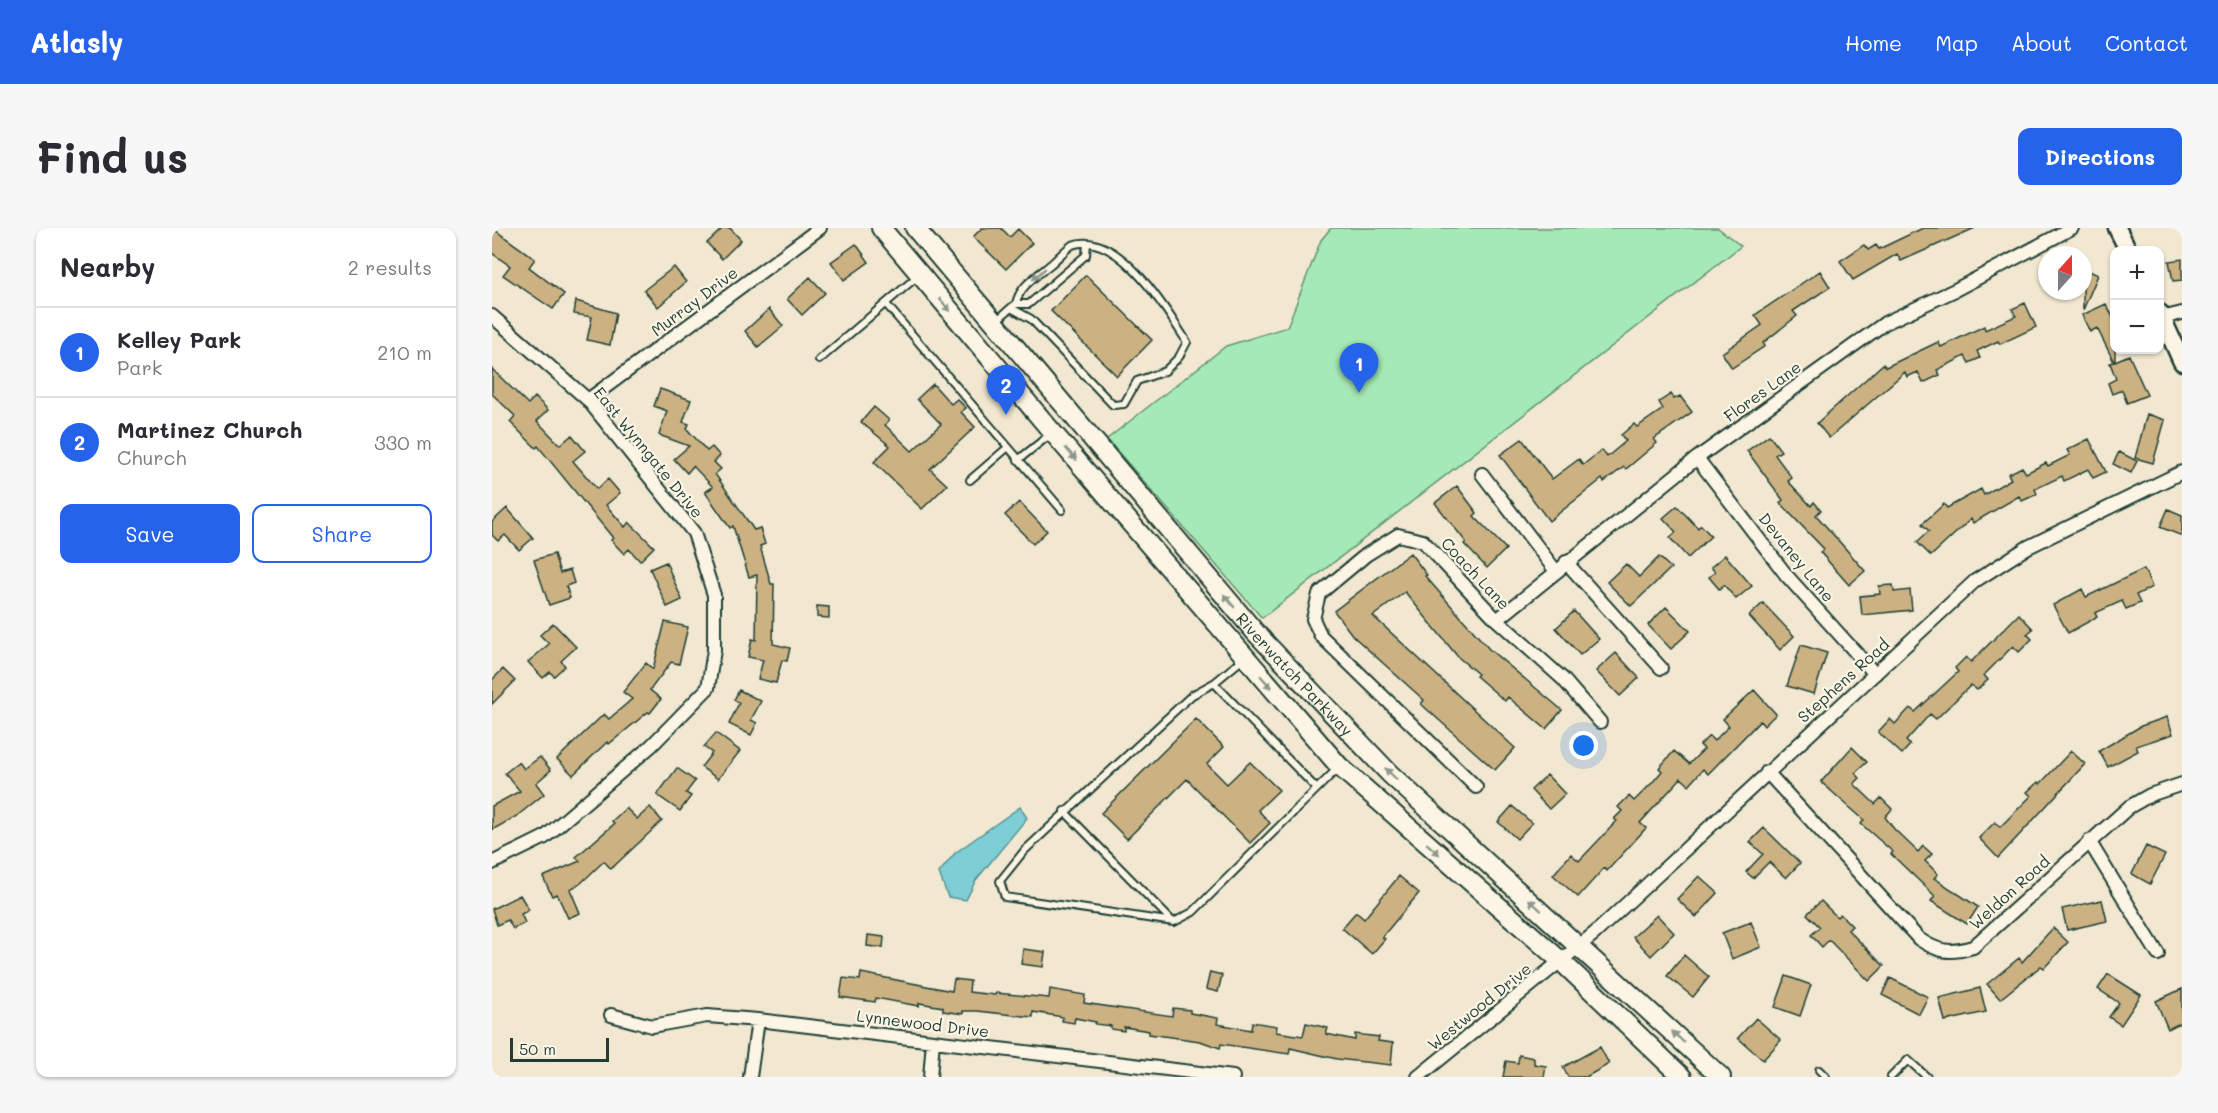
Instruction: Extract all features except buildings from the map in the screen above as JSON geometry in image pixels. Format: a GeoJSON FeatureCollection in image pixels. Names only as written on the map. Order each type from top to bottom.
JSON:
{"type":"FeatureCollection","features":[{"type":"Feature","properties":{"kind":"main road","name":"Riverwatch Parkway"},"geometry":{"type":"LineString","coordinates":[[881,228],[1052,433],[1339,766],[1562,962],[1673,1074]]}},
{"type":"Feature","properties":{"kind":"main road","name":"Riverwatch Parkway"},"geometry":{"type":"LineString","coordinates":[[915,228],[1255,632],[1390,774],[1721,1077]]}},
{"type":"Feature","properties":{"kind":"street","name":"Murray Drive"},"geometry":{"type":"LineString","coordinates":[[588,400],[820,228]]}},
{"type":"Feature","properties":{"kind":"street","name":"Flores Lane"},"geometry":{"type":"LineString","coordinates":[[1497,620],[1555,570],[1697,458],[1885,323],[1955,290],[2072,228]]}},
{"type":"Feature","properties":{"kind":"street"},"geometry":{"type":"LineString","coordinates":[[2117,228],[2126,246]]}},
{"type":"Feature","properties":{"kind":"street"},"geometry":{"type":"LineString","coordinates":[[2164,316],[2182,313]]}},
{"type":"Feature","properties":{"kind":"street","name":"East Wynngate Drive"},"geometry":{"type":"LineString","coordinates":[[492,316],[588,400],[694,533],[714,595],[714,650],[708,688],[651,746],[545,837],[492,863]]}},
{"type":"Feature","properties":{"kind":"street"},"geometry":{"type":"LineString","coordinates":[[2164,323],[2182,362]]}},
{"type":"Feature","properties":{"kind":"street","name":"Devaney Lane"},"geometry":{"type":"LineString","coordinates":[[1697,458],[1787,576],[1875,674]]}},
{"type":"Feature","properties":{"kind":"street","name":"Stephens Road"},"geometry":{"type":"LineString","coordinates":[[1562,962],[1975,581],[2028,547],[2182,472]]}},
{"type":"Feature","properties":{"kind":"street"},"geometry":{"type":"LineString","coordinates":[[1482,474],[1555,570]]}},
{"type":"Feature","properties":{"kind":"street","name":"Coach Lane"},"geometry":{"type":"LineString","coordinates":[[1476,787],[1321,636],[1313,619],[1319,594],[1366,555],[1398,535],[1423,541],[1497,620],[1563,679],[1600,722]]}},
{"type":"Feature","properties":{"kind":"street"},"geometry":{"type":"LineString","coordinates":[[1566,562],[1661,668]]}},
{"type":"Feature","properties":{"kind":"street","name":"Weldon Road"},"geometry":{"type":"LineString","coordinates":[[1767,771],[1919,939],[1936,950],[1955,953],[1973,947],[2129,807],[2150,795],[2182,784]]}},
{"type":"Feature","properties":{"kind":"street"},"geometry":{"type":"LineString","coordinates":[[2089,841],[2158,954]]}},
{"type":"Feature","properties":{"kind":"street","name":"Westwood Drive"},"geometry":{"type":"LineString","coordinates":[[1418,1077],[1562,962]]}},
{"type":"Feature","properties":{"kind":"street","name":"Lynnewood Drive"},"geometry":{"type":"LineString","coordinates":[[611,1015],[651,1026],[707,1016],[758,1020],[1233,1077]]}},
{"type":"Feature","properties":{"kind":"street"},"geometry":{"type":"LineString","coordinates":[[750,1077],[758,1020]]}},
{"type":"Feature","properties":{"kind":"street"},"geometry":{"type":"LineString","coordinates":[[930,1077],[933,1041]]}},
{"type":"Feature","properties":{"kind":"lane"},"geometry":{"type":"LineString","coordinates":[[995,322],[1013,306],[1018,292],[1073,245],[1100,242],[1128,261],[1148,282],[1187,342],[1179,357],[1165,371],[1137,381],[1124,404],[1113,405],[1031,319],[1013,306]]}},
{"type":"Feature","properties":{"kind":"lane"},"geometry":{"type":"LineString","coordinates":[[1013,306],[1029,304],[1038,297],[1086,255],[1087,243]]}},
{"type":"Feature","properties":{"kind":"lane"},"geometry":{"type":"LineString","coordinates":[[819,360],[920,274]]}},
{"type":"Feature","properties":{"kind":"lane"},"geometry":{"type":"LineString","coordinates":[[886,304],[1062,510]]}},
{"type":"Feature","properties":{"kind":"lane"},"geometry":{"type":"LineString","coordinates":[[1018,460],[1052,433]]}},
{"type":"Feature","properties":{"kind":"lane"},"geometry":{"type":"LineString","coordinates":[[970,480],[1007,448]]}},
{"type":"Feature","properties":{"kind":"lane"},"geometry":{"type":"LineString","coordinates":[[1244,657],[1214,683],[1192,695],[1064,811],[1024,851],[1000,881],[1005,897],[1173,922],[1193,912],[1339,766]]}},
{"type":"Feature","properties":{"kind":"lane"},"geometry":{"type":"LineString","coordinates":[[1214,683],[1316,788]]}},
{"type":"Feature","properties":{"kind":"lane"},"geometry":{"type":"LineString","coordinates":[[1064,811],[1173,922]]}},
{"type":"Feature","properties":{"kind":"lane"},"geometry":{"type":"LineString","coordinates":[[1891,1077],[1908,1060],[1927,1077]]}},
{"type":"Feature","properties":{"kind":"lane"},"geometry":{"type":"LineString","coordinates":[[1819,1071],[1826,1077]]}},
{"type":"Feature","properties":{"kind":"green space"},"geometry":{"type":"Polygon","coordinates":[[[1331,228],[1718,228],[1741,246],[1262,618],[1107,439],[1226,346],[1287,327],[1321,240],[1331,228]]]}},
{"type":"Feature","properties":{"kind":"water"},"geometry":{"type":"Polygon","coordinates":[[[1020,807],[1027,818],[976,880],[966,900],[948,897],[939,873],[955,853],[1020,807]]]}},
{"type":"Feature","properties":{"kind":"place","name":"Kelley Park"},"geometry":{"type":"Point","coordinates":[1359,393]}},
{"type":"Feature","properties":{"kind":"place","name":"Martinez Church"},"geometry":{"type":"Point","coordinates":[1006,415]}}]}
